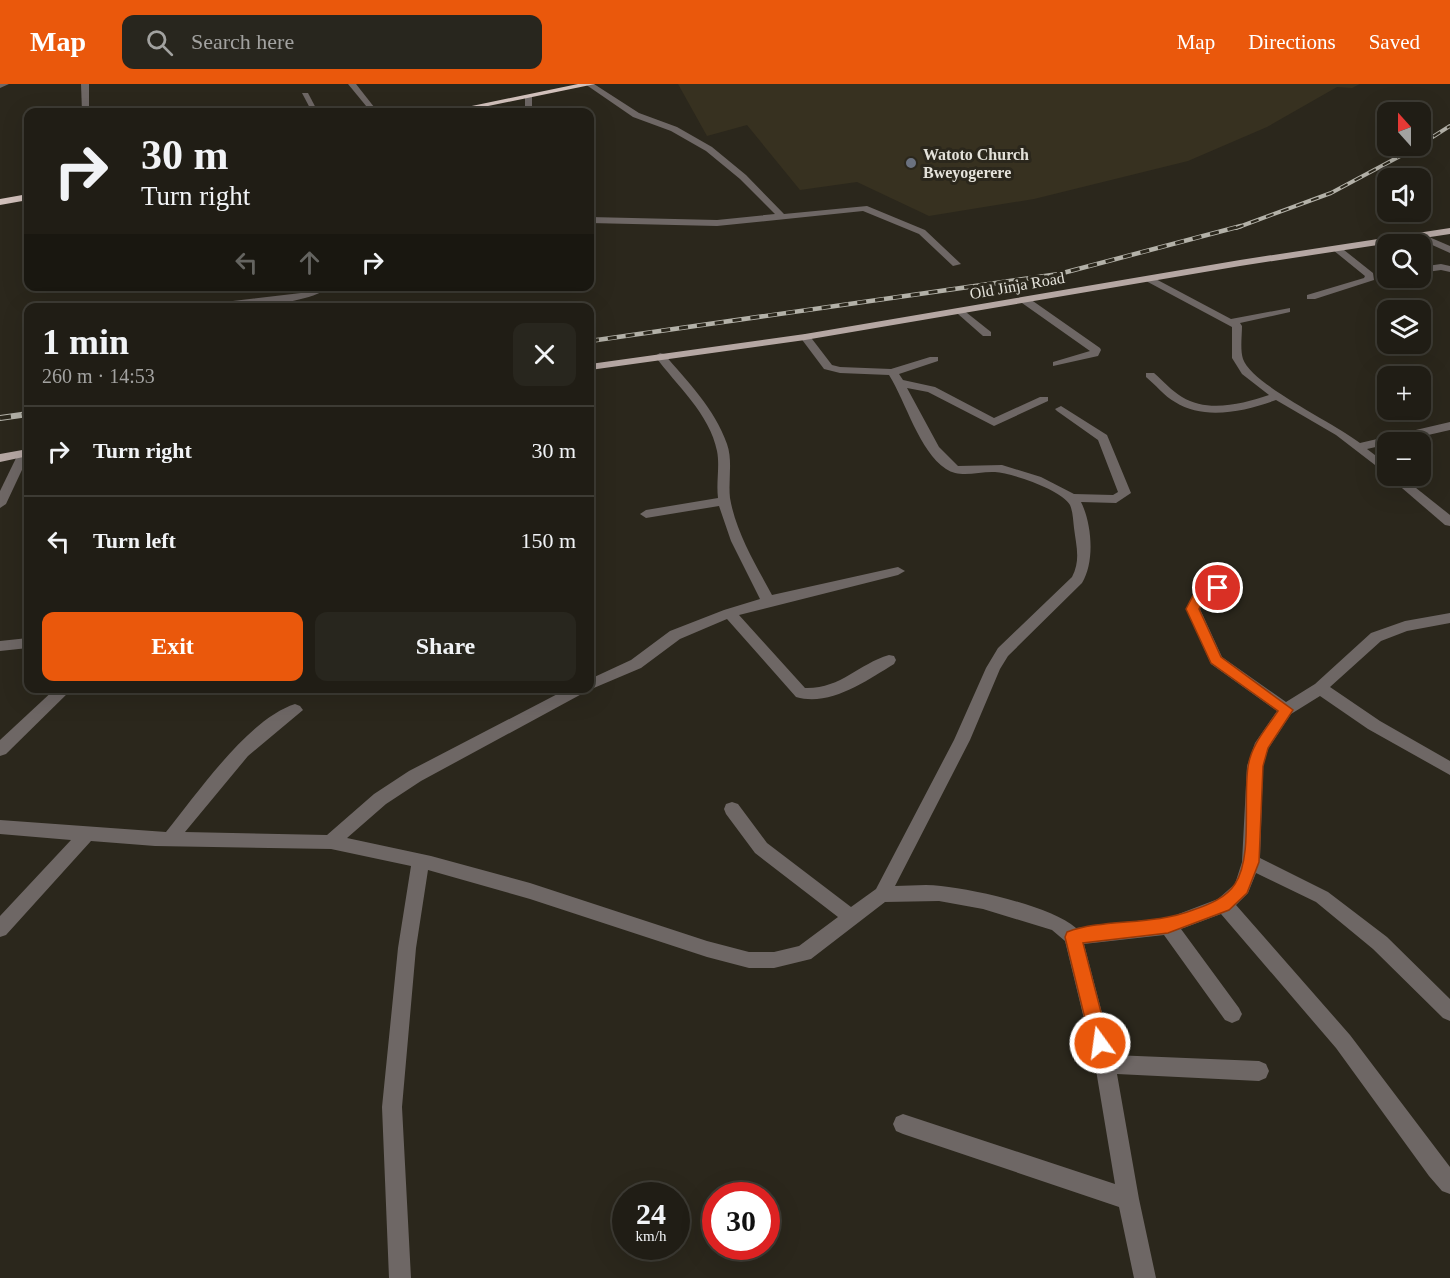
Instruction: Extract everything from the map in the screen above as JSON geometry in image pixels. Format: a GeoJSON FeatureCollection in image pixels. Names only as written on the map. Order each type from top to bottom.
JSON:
{"type":"FeatureCollection","features":[{"type":"Feature","properties":{"kind":"highway"},"geometry":{"type":"LineString","coordinates":[[469,108],[590,84]]}},
{"type":"Feature","properties":{"kind":"highway"},"geometry":{"type":"LineString","coordinates":[[0,202],[24,198]]}},
{"type":"Feature","properties":{"kind":"main road","name":"Old Jinja Road"},"geometry":{"type":"LineString","coordinates":[[1431,235],[1450,231]]}},
{"type":"Feature","properties":{"kind":"main road","name":"Old Jinja Road"},"geometry":{"type":"LineString","coordinates":[[594,366],[805,337],[1377,243]]}},
{"type":"Feature","properties":{"kind":"main road"},"geometry":{"type":"LineString","coordinates":[[0,458],[24,454]]}},
{"type":"Feature","properties":{"kind":"street"},"geometry":{"type":"LineString","coordinates":[[0,87],[5,84]]}},
{"type":"Feature","properties":{"kind":"street"},"geometry":{"type":"LineString","coordinates":[[85,84],[86,108]]}},
{"type":"Feature","properties":{"kind":"street"},"geometry":{"type":"LineString","coordinates":[[352,84],[372,108]]}},
{"type":"Feature","properties":{"kind":"street"},"geometry":{"type":"LineString","coordinates":[[590,84],[636,115],[674,129],[709,149],[743,177],[782,217]]}},
{"type":"Feature","properties":{"kind":"street"},"geometry":{"type":"LineString","coordinates":[[305,95],[313,108]]}},
{"type":"Feature","properties":{"kind":"street"},"geometry":{"type":"LineString","coordinates":[[528,97],[529,108]]}},
{"type":"Feature","properties":{"kind":"street"},"geometry":{"type":"LineString","coordinates":[[594,220],[706,223],[782,217],[836,209],[871,210],[922,232],[956,264]]}},
{"type":"Feature","properties":{"kind":"street"},"geometry":{"type":"LineString","coordinates":[[1431,241],[1450,250]]}},
{"type":"Feature","properties":{"kind":"street"},"geometry":{"type":"LineString","coordinates":[[1311,297],[1369,280],[1370,275],[1336,248]]}},
{"type":"Feature","properties":{"kind":"street"},"geometry":{"type":"LineString","coordinates":[[1431,268],[1450,269]]}},
{"type":"Feature","properties":{"kind":"street"},"geometry":{"type":"LineString","coordinates":[[1149,279],[1237,326],[1236,349],[1240,365],[1256,381],[1277,396],[1316,417],[1377,462]]}},
{"type":"Feature","properties":{"kind":"street"},"geometry":{"type":"LineString","coordinates":[[242,303],[301,296],[318,291]]}},
{"type":"Feature","properties":{"kind":"street"},"geometry":{"type":"LineString","coordinates":[[1026,301],[1096,350],[1094,354],[1057,364]]}},
{"type":"Feature","properties":{"kind":"street"},"geometry":{"type":"LineString","coordinates":[[1231,322],[1286,310]]}},
{"type":"Feature","properties":{"kind":"street"},"geometry":{"type":"LineString","coordinates":[[963,312],[987,334]]}},
{"type":"Feature","properties":{"kind":"street"},"geometry":{"type":"LineString","coordinates":[[805,337],[828,367],[896,377],[931,389],[994,423],[1044,399]]}},
{"type":"Feature","properties":{"kind":"street"},"geometry":{"type":"LineString","coordinates":[[660,356],[704,410],[721,444],[725,479],[724,501],[735,532],[768,601]]}},
{"type":"Feature","properties":{"kind":"street"},"geometry":{"type":"LineString","coordinates":[[896,377],[934,358]]}},
{"type":"Feature","properties":{"kind":"street"},"geometry":{"type":"LineString","coordinates":[[1150,375],[1180,401],[1198,407],[1220,409],[1251,405],[1277,396]]}},
{"type":"Feature","properties":{"kind":"street"},"geometry":{"type":"LineString","coordinates":[[0,827],[170,839],[331,842],[421,861],[530,891],[707,949],[749,960],[774,960],[804,953],[882,894],[962,740],[993,668],[1003,652],[1077,580],[1084,569],[1085,553],[1078,510],[1071,498],[1057,489],[1001,469],[961,471],[950,466],[930,441],[896,377]]}},
{"type":"Feature","properties":{"kind":"street"},"geometry":{"type":"LineString","coordinates":[[1061,409],[1103,438],[1125,493],[1116,499],[1071,498]]}},
{"type":"Feature","properties":{"kind":"street"},"geometry":{"type":"LineString","coordinates":[[1358,447],[1450,426]]}},
{"type":"Feature","properties":{"kind":"street"},"geometry":{"type":"LineString","coordinates":[[0,504],[24,458]]}},
{"type":"Feature","properties":{"kind":"street"},"geometry":{"type":"LineString","coordinates":[[1406,486],[1450,522]]}},
{"type":"Feature","properties":{"kind":"street"},"geometry":{"type":"LineString","coordinates":[[646,514],[724,501]]}},
{"type":"Feature","properties":{"kind":"street"},"geometry":{"type":"LineString","coordinates":[[594,683],[636,663],[675,635],[729,613],[768,601],[898,572]]}},
{"type":"Feature","properties":{"kind":"street"},"geometry":{"type":"LineString","coordinates":[[1236,584],[1200,593],[1193,609],[1200,628],[1216,660],[1286,710]]}},
{"type":"Feature","properties":{"kind":"street"},"geometry":{"type":"LineString","coordinates":[[729,613],[801,693],[821,694],[858,679],[889,660]]}},
{"type":"Feature","properties":{"kind":"street"},"geometry":{"type":"LineString","coordinates":[[1073,937],[1168,926],[1224,905],[1242,888],[1251,862],[1256,766],[1261,747],[1286,710],[1320,688],[1376,638],[1405,626],[1450,618]]}},
{"type":"Feature","properties":{"kind":"street"},"geometry":{"type":"LineString","coordinates":[[0,646],[24,643]]}},
{"type":"Feature","properties":{"kind":"street"},"geometry":{"type":"LineString","coordinates":[[1320,688],[1374,725],[1450,769]]}},
{"type":"Feature","properties":{"kind":"street"},"geometry":{"type":"LineString","coordinates":[[0,750],[61,693]]}},
{"type":"Feature","properties":{"kind":"street"},"geometry":{"type":"LineString","coordinates":[[331,842],[380,799],[415,776],[573,693]]}},
{"type":"Feature","properties":{"kind":"street"},"geometry":{"type":"LineString","coordinates":[[170,839],[254,739],[277,720],[295,710]]}},
{"type":"Feature","properties":{"kind":"street"},"geometry":{"type":"LineString","coordinates":[[732,809],[761,848],[851,917]]}},
{"type":"Feature","properties":{"kind":"street"},"geometry":{"type":"LineString","coordinates":[[0,929],[87,834]]}},
{"type":"Feature","properties":{"kind":"street"},"geometry":{"type":"LineString","coordinates":[[400,1278],[392,1107],[407,948],[421,861]]}},
{"type":"Feature","properties":{"kind":"street"},"geometry":{"type":"LineString","coordinates":[[1251,862],[1322,897],[1380,943],[1450,1012]]}},
{"type":"Feature","properties":{"kind":"street"},"geometry":{"type":"LineString","coordinates":[[882,894],[939,893],[983,901],[1058,924],[1073,937],[1105,1064],[1128,1198],[1146,1278]]}},
{"type":"Feature","properties":{"kind":"street"},"geometry":{"type":"LineString","coordinates":[[1224,905],[1322,1016],[1359,1062],[1410,1136],[1450,1183]]}},
{"type":"Feature","properties":{"kind":"street"},"geometry":{"type":"LineString","coordinates":[[1168,926],[1232,1014]]}},
{"type":"Feature","properties":{"kind":"street"},"geometry":{"type":"LineString","coordinates":[[1105,1064],[1259,1071]]}},
{"type":"Feature","properties":{"kind":"street"},"geometry":{"type":"LineString","coordinates":[[903,1124],[1128,1198]]}},
{"type":"Feature","properties":{"kind":"shaded area"},"geometry":{"type":"Polygon","coordinates":[[[678,84],[1360,84],[1352,88],[1337,87],[1267,127],[1188,161],[1034,199],[929,216],[857,182],[800,190],[747,125],[707,136],[678,84]]]}},
{"type":"Feature","properties":{"kind":"railway"},"geometry":{"type":"LineString","coordinates":[[1431,138],[1450,126]]}},
{"type":"Feature","properties":{"kind":"railway"},"geometry":{"type":"LineString","coordinates":[[1236,228],[1331,193],[1400,156]]}},
{"type":"Feature","properties":{"kind":"railway"},"geometry":{"type":"LineString","coordinates":[[594,340],[1059,274],[1241,226]]}},
{"type":"Feature","properties":{"kind":"railway"},"geometry":{"type":"LineString","coordinates":[[0,418],[24,415]]}},
{"type":"Feature","properties":{"kind":"place","name":"Watoto Church Bweyogerere"},"geometry":{"type":"Point","coordinates":[911,163]}},
{"type":"Feature","properties":{"kind":"route"},"geometry":{"type":"LineString","coordinates":[[1100,1043],[1073,937],[1168,926],[1196,917],[1224,905],[1242,888],[1251,862],[1254,849],[1256,766],[1261,747],[1286,710],[1216,660],[1204,638],[1193,609],[1200,593],[1218,588]]}}]}
